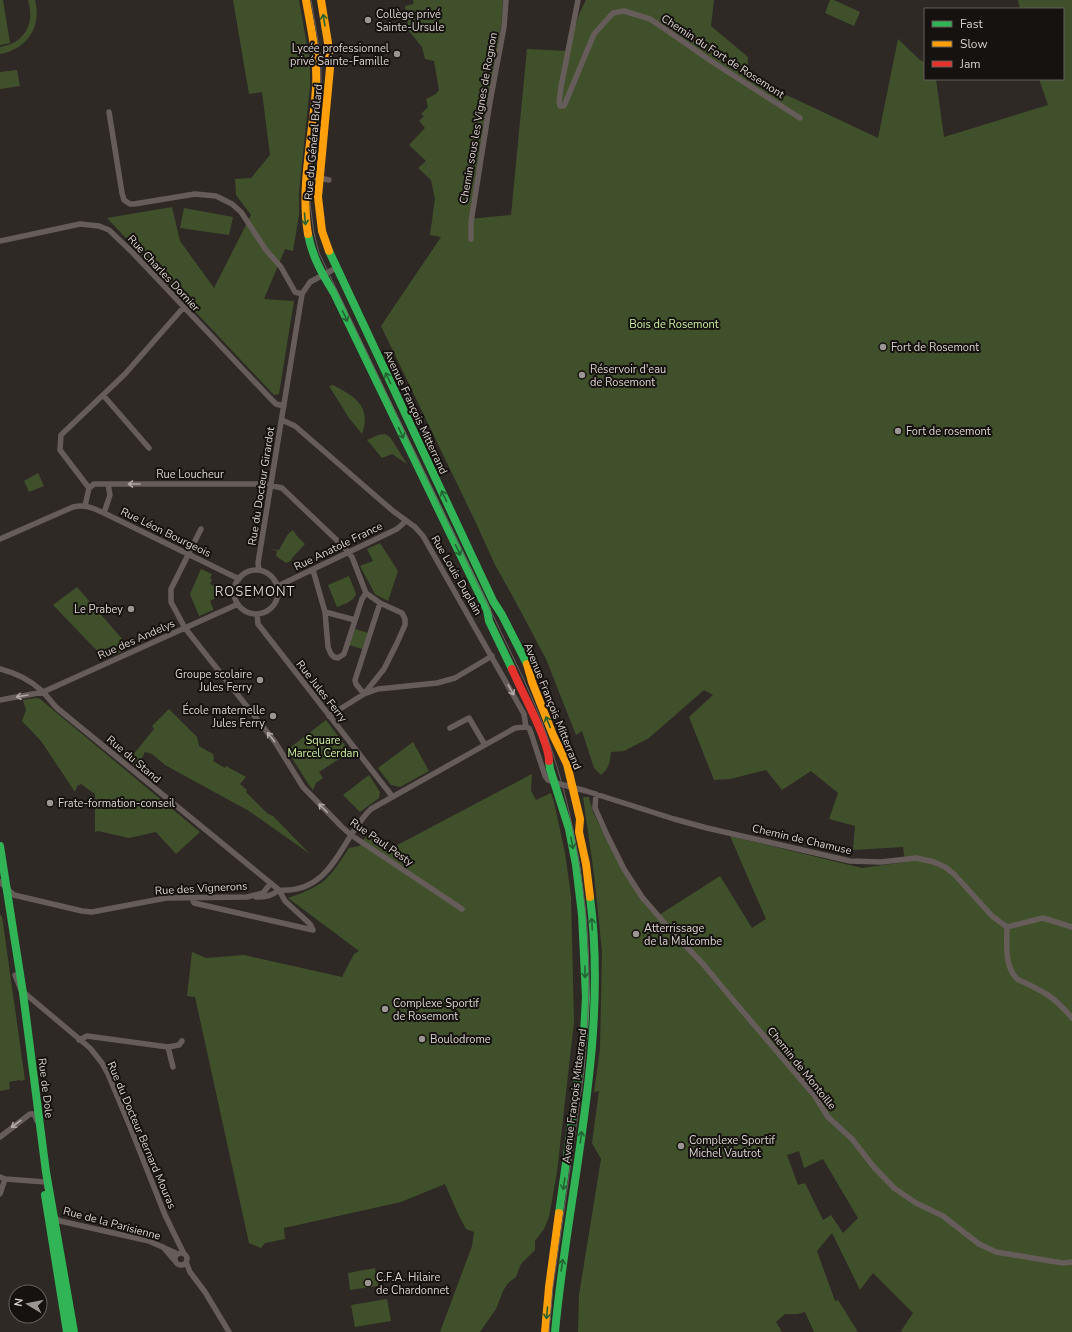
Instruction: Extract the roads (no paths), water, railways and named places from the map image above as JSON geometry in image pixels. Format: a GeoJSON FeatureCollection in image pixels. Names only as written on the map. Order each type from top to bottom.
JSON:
{"type":"FeatureCollection","features":[{"type":"Feature","properties":{"kind":"main road","name":"Rue du Général Brûlard"},"geometry":{"type":"LineString","coordinates":[[306,0],[315,54],[316,86],[306,175],[304,202],[305,222],[308,239],[322,275]]}},
{"type":"Feature","properties":{"kind":"main road","name":"Rue du Général Brûlard"},"geometry":{"type":"LineString","coordinates":[[321,0],[328,43],[330,87],[318,197],[322,231],[336,268]]}},
{"type":"Feature","properties":{"kind":"main road","name":"Avenue François Mitterrand"},"geometry":{"type":"LineString","coordinates":[[336,268],[493,601],[502,615],[527,665],[548,722],[567,764],[580,819],[580,832],[592,910],[595,995],[590,1072],[559,1288],[556,1332]]}},
{"type":"Feature","properties":{"kind":"main road","name":"Avenue François Mitterrand"},"geometry":{"type":"LineString","coordinates":[[322,275],[334,293],[487,610],[489,621],[525,694],[549,755],[550,769],[556,783],[565,820],[569,829],[576,865],[582,915],[586,997],[580,1073],[549,1287],[545,1332]]}},
{"type":"Feature","properties":{"kind":"main road","name":"Rue de Dole"},"geometry":{"type":"LineString","coordinates":[[0,846],[2,882],[26,1042],[33,1114],[43,1182],[55,1219],[74,1332]]}},
{"type":"Feature","properties":{"kind":"main road","name":"Rue de Dole"},"geometry":{"type":"LineString","coordinates":[[2,882],[23,993],[48,1197],[67,1332]]}},
{"type":"Feature","properties":{"kind":"street","name":"Chemin sous les Vignes de Rognon"},"geometry":{"type":"LineString","coordinates":[[471,238],[471,222],[490,102],[504,27],[506,0]]}},
{"type":"Feature","properties":{"kind":"street","name":"Chemin du Fort de Rosemont"},"geometry":{"type":"LineString","coordinates":[[578,0],[561,87],[559,102],[560,106],[564,106],[594,34],[613,13],[624,11],[650,19],[662,26],[711,61],[800,118]]}},
{"type":"Feature","properties":{"kind":"street"},"geometry":{"type":"LineString","coordinates":[[109,112],[124,200],[130,204],[134,204],[195,194],[216,196],[232,204],[241,212],[266,250],[281,268],[296,292],[302,294]]}},
{"type":"Feature","properties":{"kind":"street"},"geometry":{"type":"LineString","coordinates":[[306,175],[329,180]]}},
{"type":"Feature","properties":{"kind":"street","name":"Rue Charles Dornier"},"geometry":{"type":"LineString","coordinates":[[0,241],[80,224],[90,224],[104,227],[118,239],[276,404],[284,406]]}},
{"type":"Feature","properties":{"kind":"street"},"geometry":{"type":"LineString","coordinates":[[284,406],[302,294],[310,282],[336,268]]}},
{"type":"Feature","properties":{"kind":"street"},"geometry":{"type":"LineString","coordinates":[[0,539],[73,507],[84,506],[88,488],[60,450],[61,435],[125,374],[183,308]]}},
{"type":"Feature","properties":{"kind":"street"},"geometry":{"type":"LineString","coordinates":[[103,395],[149,448]]}},
{"type":"Feature","properties":{"kind":"street","name":"Rue du Docteur Girardot"},"geometry":{"type":"LineString","coordinates":[[259,570],[258,563],[284,406]]}},
{"type":"Feature","properties":{"kind":"street","name":"Rue Louis Duplain"},"geometry":{"type":"LineString","coordinates":[[282,420],[295,426],[392,511],[423,536],[524,714],[526,727],[529,728],[531,733],[545,776],[548,780],[556,783]]}},
{"type":"Feature","properties":{"kind":"street","name":"Rue Loucheur"},"geometry":{"type":"LineString","coordinates":[[88,488],[95,484],[271,485]]}},
{"type":"Feature","properties":{"kind":"street"},"geometry":{"type":"LineString","coordinates":[[104,513],[110,495],[108,484]]}},
{"type":"Feature","properties":{"kind":"street"},"geometry":{"type":"LineString","coordinates":[[271,485],[282,488],[349,552],[366,593],[380,603],[402,613],[405,619],[397,643],[384,669],[364,694]]}},
{"type":"Feature","properties":{"kind":"street","name":"Rue Léon Bourgeois"},"geometry":{"type":"LineString","coordinates":[[84,506],[104,513],[239,579]]}},
{"type":"Feature","properties":{"kind":"street","name":"Rue Anatole France"},"geometry":{"type":"LineString","coordinates":[[278,586],[397,529],[406,521]]}},
{"type":"Feature","properties":{"kind":"street","name":"Rue Paul Pesty"},"geometry":{"type":"LineString","coordinates":[[201,529],[171,589],[170,595],[171,602],[185,628],[275,742],[303,787],[351,835],[462,909]]}},
{"type":"Feature","properties":{"kind":"street"},"geometry":{"type":"LineString","coordinates":[[259,570],[271,576],[278,586],[278,598],[275,604],[265,612],[257,614],[246,611],[238,604],[235,598],[235,591],[239,579],[248,572],[259,570]]}},
{"type":"Feature","properties":{"kind":"street"},"geometry":{"type":"LineString","coordinates":[[313,570],[325,612],[328,647],[334,657],[338,658],[344,654],[362,599],[366,593]]}},
{"type":"Feature","properties":{"kind":"street"},"geometry":{"type":"LineString","coordinates":[[364,694],[356,684],[355,680],[380,603]]}},
{"type":"Feature","properties":{"kind":"street","name":"Rue des Andelys"},"geometry":{"type":"LineString","coordinates":[[0,700],[43,692],[238,604]]}},
{"type":"Feature","properties":{"kind":"street"},"geometry":{"type":"LineString","coordinates":[[325,612],[355,620]]}},
{"type":"Feature","properties":{"kind":"street","name":"Rue Jules Ferry"},"geometry":{"type":"LineString","coordinates":[[257,614],[258,624],[392,796]]}},
{"type":"Feature","properties":{"kind":"street"},"geometry":{"type":"LineString","coordinates":[[330,716],[364,694],[378,689],[437,684],[455,678],[492,656]]}},
{"type":"Feature","properties":{"kind":"street","name":"Rue du Stand"},"geometry":{"type":"LineString","coordinates":[[0,669],[16,673],[43,692],[57,708],[270,884]]}},
{"type":"Feature","properties":{"kind":"street"},"geometry":{"type":"LineString","coordinates":[[450,728],[469,718],[485,745]]}},
{"type":"Feature","properties":{"kind":"street"},"geometry":{"type":"LineString","coordinates":[[270,884],[279,890],[288,891],[309,885],[325,874],[335,862],[363,817],[371,809],[515,728],[526,727]]}},
{"type":"Feature","properties":{"kind":"street","name":"Chemin de Chamuse"},"geometry":{"type":"LineString","coordinates":[[556,783],[707,828],[850,861],[880,862],[916,858],[934,862],[945,867],[954,874],[992,916],[1007,927]]}},
{"type":"Feature","properties":{"kind":"street","name":"Chemin de Montoille"},"geometry":{"type":"LineString","coordinates":[[596,794],[595,808],[607,835],[624,869],[642,897],[703,964],[814,1096],[828,1117],[852,1139],[873,1166],[894,1188],[916,1203],[943,1216],[979,1244],[996,1252],[1063,1263],[1072,1262]]}},
{"type":"Feature","properties":{"kind":"street","name":"Rue des Vignerons"},"geometry":{"type":"LineString","coordinates":[[2,882],[14,895],[82,912],[92,912],[160,899],[248,897],[263,893],[270,884]]}},
{"type":"Feature","properties":{"kind":"street"},"geometry":{"type":"LineString","coordinates":[[248,897],[266,897],[279,890]]}},
{"type":"Feature","properties":{"kind":"street"},"geometry":{"type":"LineString","coordinates":[[192,898],[194,903],[313,930],[310,924],[285,901],[279,890]]}},
{"type":"Feature","properties":{"kind":"street"},"geometry":{"type":"LineString","coordinates":[[1072,927],[1057,921],[1043,918],[1007,927],[1007,956],[1014,976],[1054,998],[1072,1018]]}},
{"type":"Feature","properties":{"kind":"street"},"geometry":{"type":"LineString","coordinates":[[15,975],[19,988],[23,993]]}},
{"type":"Feature","properties":{"kind":"street","name":"Rue du Docteur Bernard Mouras"},"geometry":{"type":"LineString","coordinates":[[23,993],[78,1040],[90,1048],[108,1074],[163,1210],[179,1244],[180,1254]]}},
{"type":"Feature","properties":{"kind":"street"},"geometry":{"type":"LineString","coordinates":[[78,1040],[87,1036],[168,1046],[179,1045],[182,1041]]}},
{"type":"Feature","properties":{"kind":"street"},"geometry":{"type":"LineString","coordinates":[[168,1046],[172,1067]]}},
{"type":"Feature","properties":{"kind":"street"},"geometry":{"type":"LineString","coordinates":[[0,1137],[29,1114],[33,1114],[36,1116],[40,1141],[42,1143]]}},
{"type":"Feature","properties":{"kind":"street"},"geometry":{"type":"LineString","coordinates":[[0,1194],[3,1178],[43,1182]]}},
{"type":"Feature","properties":{"kind":"street","name":"Rue de la Parisienne"},"geometry":{"type":"LineString","coordinates":[[55,1219],[149,1241],[180,1254]]}},
{"type":"Feature","properties":{"kind":"street","name":"Rue de la Parisienne"},"geometry":{"type":"LineString","coordinates":[[163,1247],[177,1263]]}},
{"type":"Feature","properties":{"kind":"street"},"geometry":{"type":"LineString","coordinates":[[190,1272],[177,1263],[175,1257],[180,1254],[186,1257],[186,1262],[190,1272],[205,1292],[229,1332]]}},
{"type":"Feature","properties":{"kind":"street"},"geometry":{"type":"LineString","coordinates":[[177,1263],[182,1265],[186,1262]]}},
{"type":"Feature","properties":{"kind":"tram line"},"geometry":{"type":"LineString","coordinates":[[311,0],[321,59],[321,83],[311,176],[310,204],[314,233],[319,253],[524,680],[545,729],[557,765],[578,857],[583,888],[588,950],[589,992],[587,1026],[584,1071],[553,1287],[549,1332]]}},
{"type":"Feature","properties":{"kind":"place","name":"Collège privé Sainte-Ursule"},"geometry":{"type":"Point","coordinates":[368,20]}},
{"type":"Feature","properties":{"kind":"place","name":"Lycée professionnel privé Sainte-Famille"},"geometry":{"type":"Point","coordinates":[397,54]}},
{"type":"Feature","properties":{"kind":"place","name":"Fort de Rosemont"},"geometry":{"type":"Point","coordinates":[883,347]}},
{"type":"Feature","properties":{"kind":"place","name":"Réservoir d'eau de Rosemont"},"geometry":{"type":"Point","coordinates":[582,375]}},
{"type":"Feature","properties":{"kind":"place","name":"Fort de rosemont"},"geometry":{"type":"Point","coordinates":[898,431]}},
{"type":"Feature","properties":{"kind":"place","name":"Le Prabey"},"geometry":{"type":"Point","coordinates":[131,609]}},
{"type":"Feature","properties":{"kind":"place","name":"Groupe scolaire Jules Ferry"},"geometry":{"type":"Point","coordinates":[260,680]}},
{"type":"Feature","properties":{"kind":"place","name":"École maternelle Jules Ferry"},"geometry":{"type":"Point","coordinates":[273,716]}},
{"type":"Feature","properties":{"kind":"place","name":"Frate-formation-conseil"},"geometry":{"type":"Point","coordinates":[50,803]}},
{"type":"Feature","properties":{"kind":"place","name":"Atterrissage de la Malcombe"},"geometry":{"type":"Point","coordinates":[636,934]}},
{"type":"Feature","properties":{"kind":"place","name":"Complexe Sportif de Rosemont"},"geometry":{"type":"Point","coordinates":[385,1009]}},
{"type":"Feature","properties":{"kind":"place","name":"Boulodrome"},"geometry":{"type":"Point","coordinates":[422,1039]}},
{"type":"Feature","properties":{"kind":"place","name":"Complexe Sportif Michel Vautrot"},"geometry":{"type":"Point","coordinates":[681,1146]}},
{"type":"Feature","properties":{"kind":"place","name":"C.F.A. Hilaire de Chardonnet"},"geometry":{"type":"Point","coordinates":[368,1283]}},
{"type":"Feature","properties":{"kind":"district","name":"ROSEMONT"},"geometry":{"type":"Point","coordinates":[255,591]}},
{"type":"Feature","properties":{"kind":"park label","name":"Bois de Rosemont"},"geometry":{"type":"Point","coordinates":[674,324]}},
{"type":"Feature","properties":{"kind":"park label","name":"Square Marcel Cerdan"},"geometry":{"type":"Point","coordinates":[323,746]}}]}
